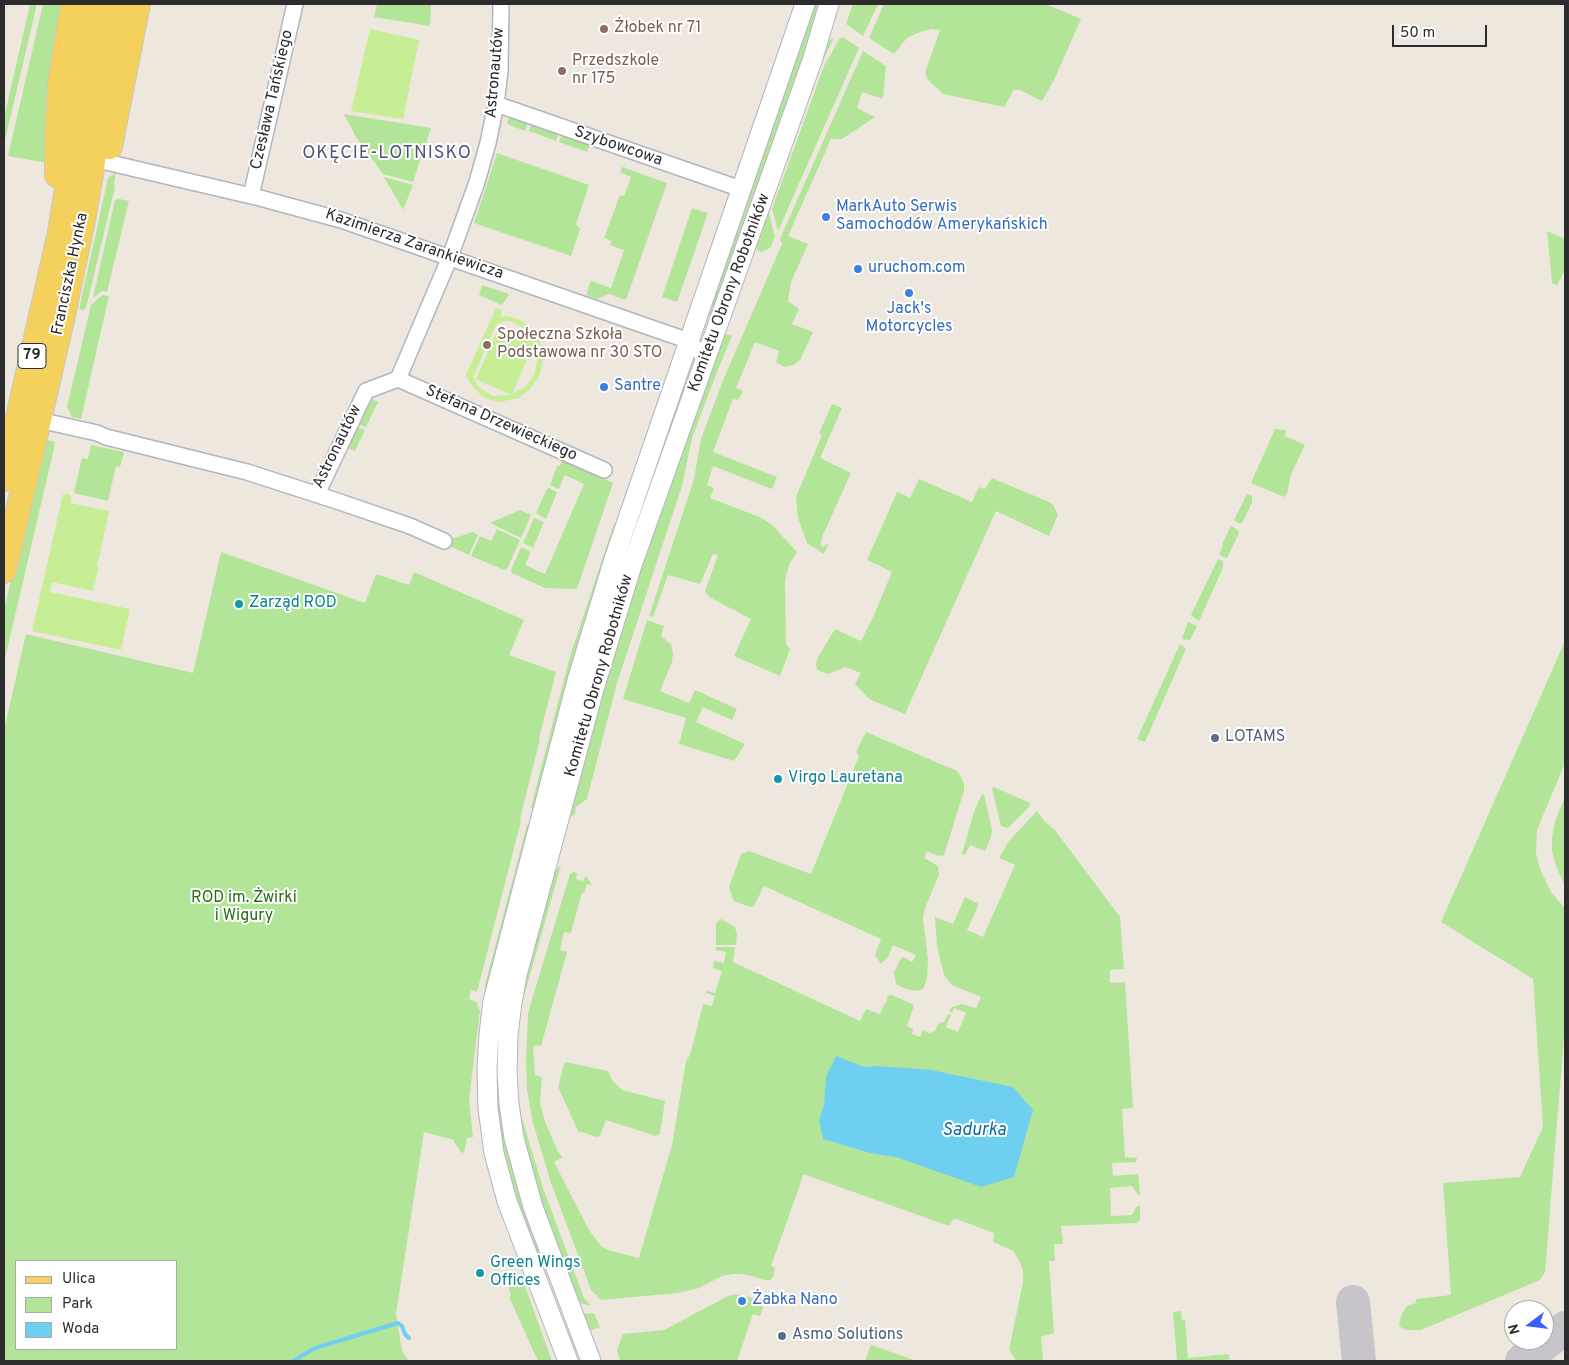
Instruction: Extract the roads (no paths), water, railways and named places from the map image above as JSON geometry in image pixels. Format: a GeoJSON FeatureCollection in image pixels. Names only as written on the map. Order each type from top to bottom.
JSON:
{"type":"FeatureCollection","features":[{"type":"Feature","properties":{"kind":"main road","name":"79"},"geometry":{"type":"LineString","coordinates":[[60,232],[57,151],[58,115],[61,74],[73,4]]}},
{"type":"Feature","properties":{"kind":"main road","name":"Franciszka Hynka"},"geometry":{"type":"LineString","coordinates":[[4,479],[60,232],[71,163],[84,55],[94,4]]}},
{"type":"Feature","properties":{"kind":"main road","name":"Franciszka Hynka"},"geometry":{"type":"LineString","coordinates":[[4,571],[83,220],[92,169],[106,61],[117,4]]}},
{"type":"Feature","properties":{"kind":"main road","name":"79"},"geometry":{"type":"LineString","coordinates":[[83,220],[101,186],[138,4]]}},
{"type":"Feature","properties":{"kind":"street","name":"Czesława Tańskiego"},"geometry":{"type":"LineString","coordinates":[[251,196],[295,4]]}},
{"type":"Feature","properties":{"kind":"street","name":"Astronautów"},"geometry":{"type":"LineString","coordinates":[[38,420],[97,433],[106,437],[247,472],[317,494],[366,391],[398,379],[450,257],[477,182],[496,104],[500,71],[501,4]]}},
{"type":"Feature","properties":{"kind":"street","name":"Komitetu Obrony Robotników"},"geometry":{"type":"LineString","coordinates":[[568,1361],[507,1201],[494,1153],[488,1108],[487,1068],[493,1001],[578,677],[617,550],[805,4]]}},
{"type":"Feature","properties":{"kind":"street","name":"Komitetu Obrony Robotników"},"geometry":{"type":"LineString","coordinates":[[591,1361],[533,1207],[514,1138],[507,1072],[508,1036],[512,1002],[517,975],[594,689],[632,565],[812,61],[829,4]]}},
{"type":"Feature","properties":{"kind":"street","name":"Szybowcowa"},"geometry":{"type":"LineString","coordinates":[[496,104],[741,189]]}},
{"type":"Feature","properties":{"kind":"street","name":"Kazimierza Zarankiewicza"},"geometry":{"type":"LineString","coordinates":[[106,162],[326,215],[689,342]]}},
{"type":"Feature","properties":{"kind":"street"},"geometry":{"type":"LineString","coordinates":[[689,342],[700,352],[705,362]]}},
{"type":"Feature","properties":{"kind":"street","name":"Stefana Drzewieckiego"},"geometry":{"type":"LineString","coordinates":[[398,379],[604,470]]}},
{"type":"Feature","properties":{"kind":"street"},"geometry":{"type":"LineString","coordinates":[[317,494],[410,526],[444,540]]}},
{"type":"Feature","properties":{"kind":"water","name":"Sadurka"},"geometry":{"type":"Polygon","coordinates":[[[836,1056],[864,1067],[878,1066],[931,1070],[1013,1087],[1033,1110],[1014,1177],[981,1187],[896,1157],[870,1153],[823,1139],[819,1120],[824,1105],[826,1077],[836,1056]]]}},
{"type":"Feature","properties":{"kind":"waterway"},"geometry":{"type":"LineString","coordinates":[[293,1361],[315,1348],[398,1323],[409,1338]]}},
{"type":"Feature","properties":{"kind":"place","name":"Żłobek nr 71"},"geometry":{"type":"Point","coordinates":[604,29]}},
{"type":"Feature","properties":{"kind":"place","name":"Przedszkole nr 175"},"geometry":{"type":"Point","coordinates":[562,71]}},
{"type":"Feature","properties":{"kind":"place","name":"MarkAuto Serwis Samochodów Amerykańskich"},"geometry":{"type":"Point","coordinates":[826,217]}},
{"type":"Feature","properties":{"kind":"place","name":"uruchom.com"},"geometry":{"type":"Point","coordinates":[858,269]}},
{"type":"Feature","properties":{"kind":"place","name":"Jack's Motorcycles"},"geometry":{"type":"Point","coordinates":[909,293]}},
{"type":"Feature","properties":{"kind":"place","name":"Społeczna Szkoła Podstawowa nr 30 STO"},"geometry":{"type":"Point","coordinates":[487,345]}},
{"type":"Feature","properties":{"kind":"place","name":"Santre"},"geometry":{"type":"Point","coordinates":[604,387]}},
{"type":"Feature","properties":{"kind":"place","name":"Zarząd ROD"},"geometry":{"type":"Point","coordinates":[239,604]}},
{"type":"Feature","properties":{"kind":"place","name":"LOTAMS"},"geometry":{"type":"Point","coordinates":[1215,738]}},
{"type":"Feature","properties":{"kind":"place","name":"Virgo Lauretana"},"geometry":{"type":"Point","coordinates":[778,779]}},
{"type":"Feature","properties":{"kind":"place","name":"Green Wings Offices"},"geometry":{"type":"Point","coordinates":[480,1273]}},
{"type":"Feature","properties":{"kind":"place","name":"Żabka Nano"},"geometry":{"type":"Point","coordinates":[742,1301]}},
{"type":"Feature","properties":{"kind":"place","name":"Asmo Solutions"},"geometry":{"type":"Point","coordinates":[782,1336]}},
{"type":"Feature","properties":{"kind":"district","name":"OKĘCIE-LOTNISKO"},"geometry":{"type":"Point","coordinates":[387,154]}},
{"type":"Feature","properties":{"kind":"park label","name":"ROD im. Żwirki i Wigury"},"geometry":{"type":"Point","coordinates":[244,908]}}]}
